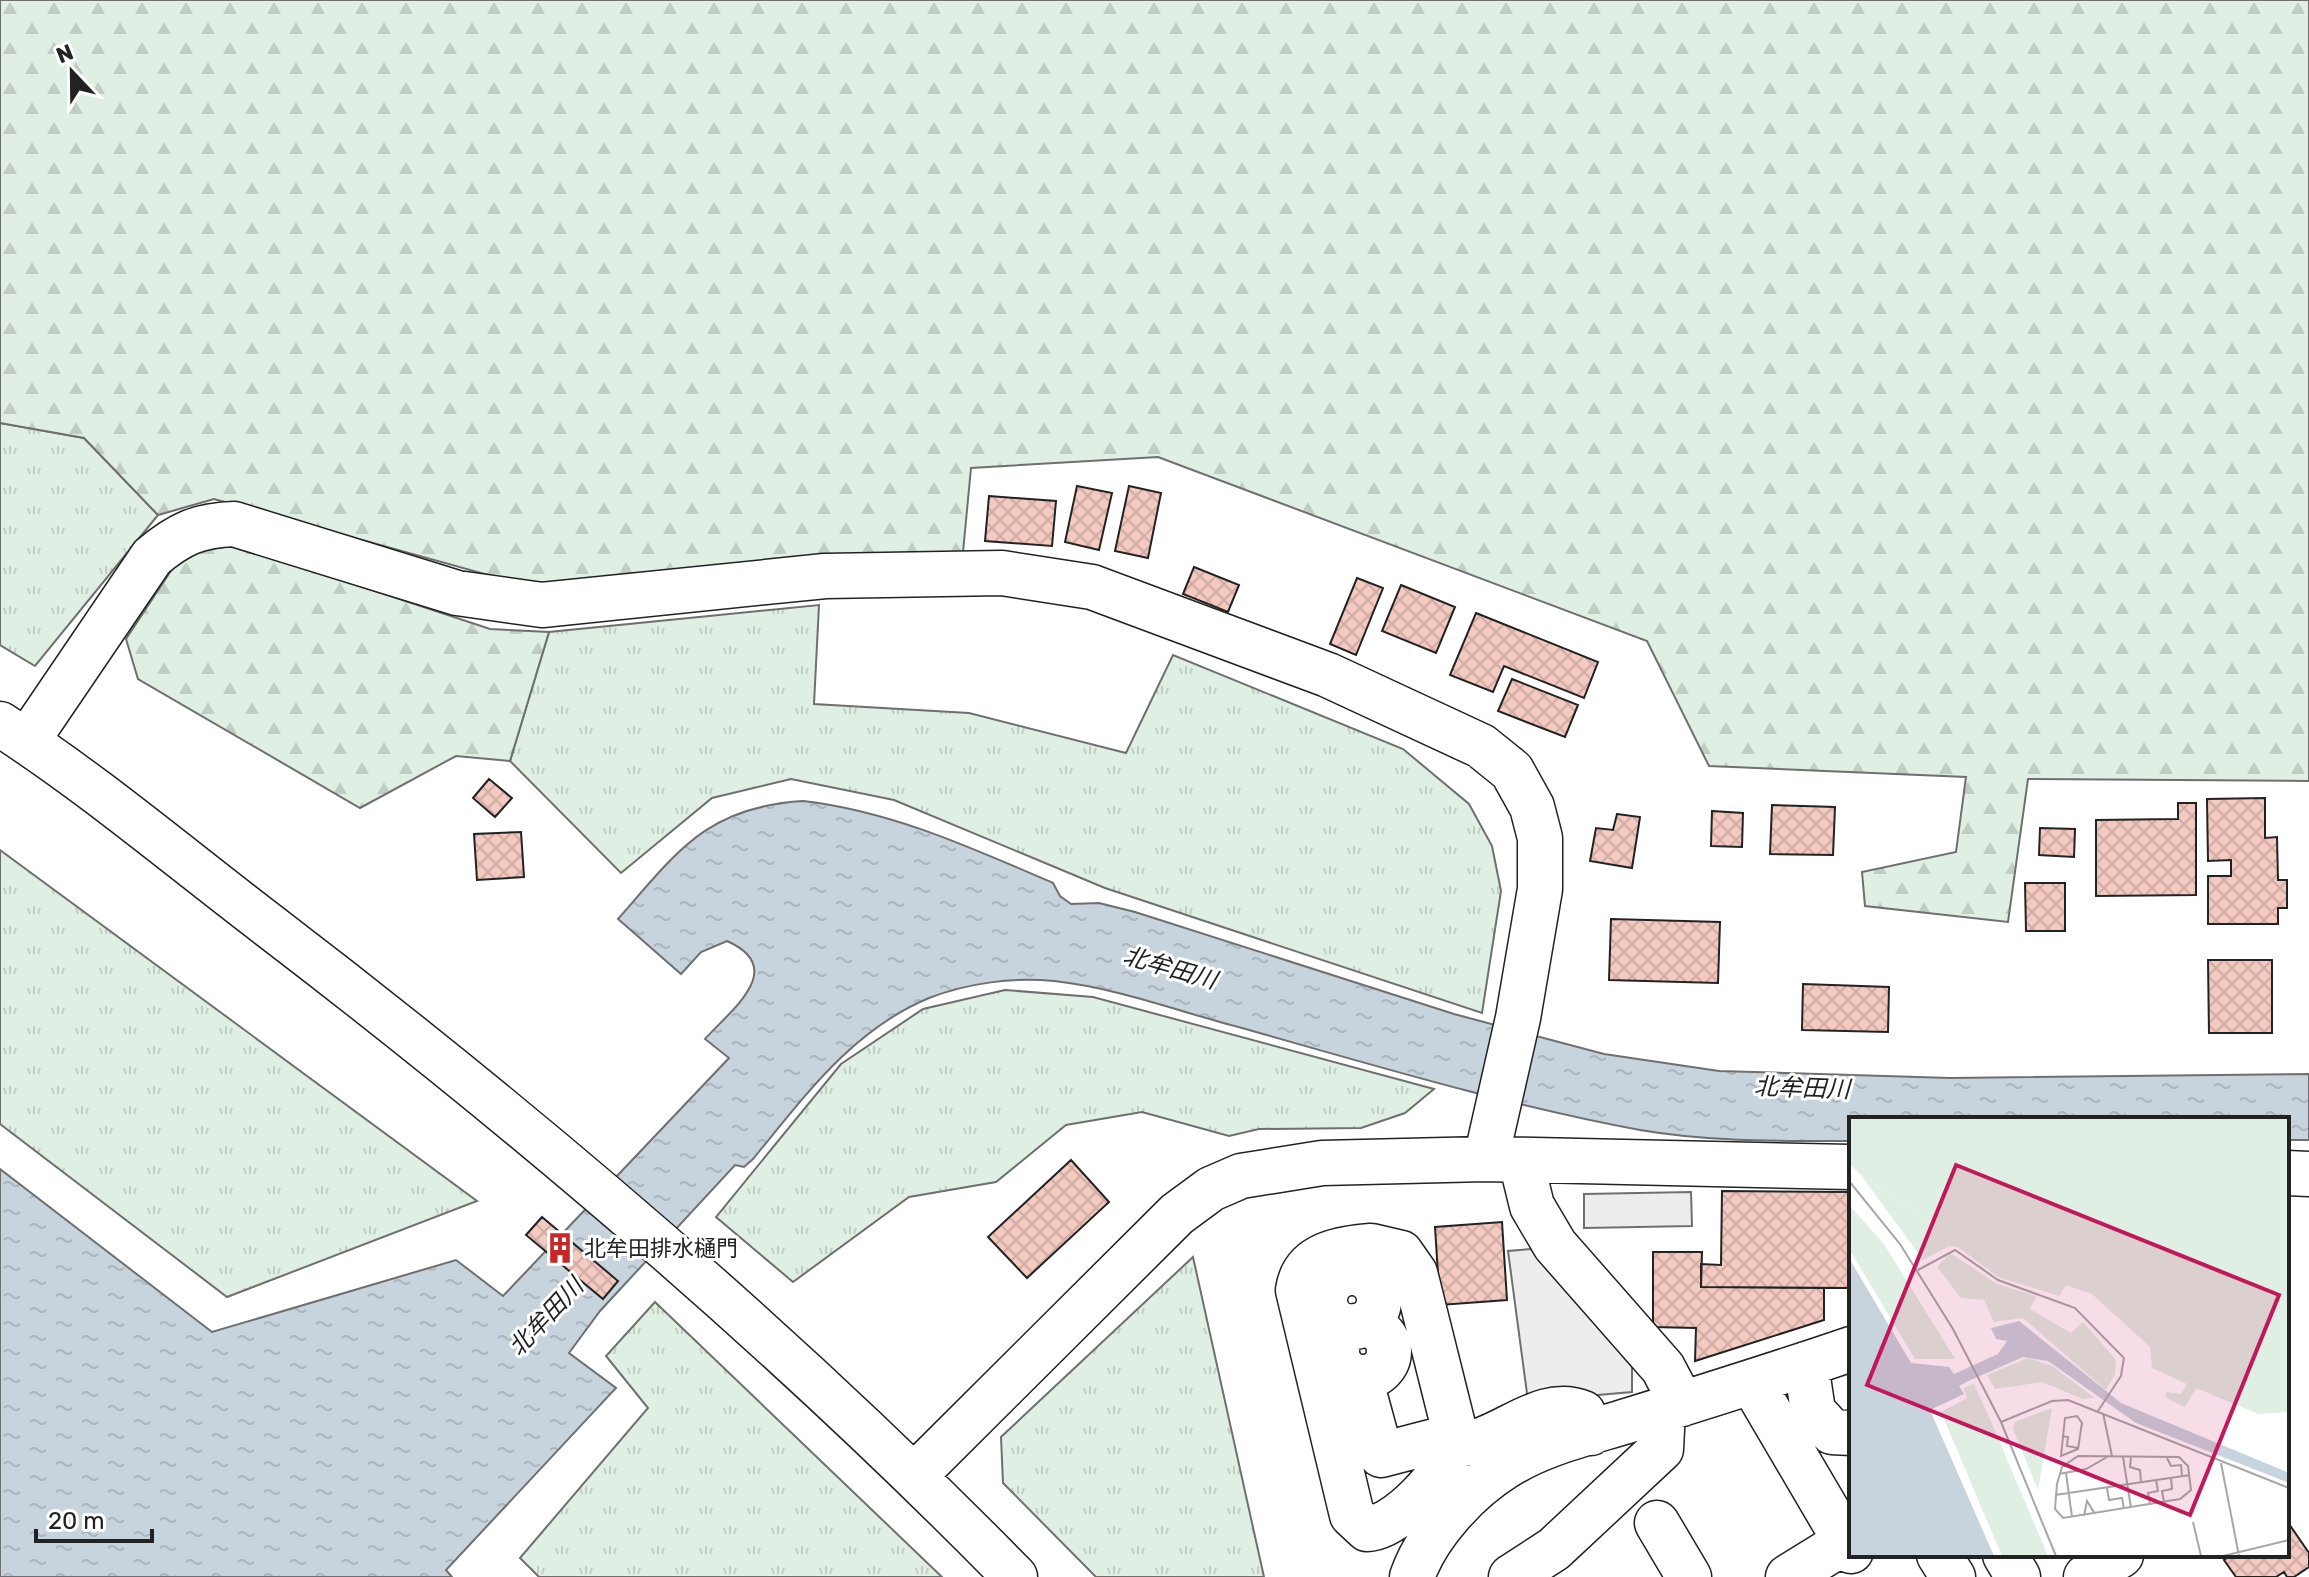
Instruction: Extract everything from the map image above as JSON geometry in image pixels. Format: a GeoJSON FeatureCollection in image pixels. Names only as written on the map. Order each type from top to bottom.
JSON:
{"type":"FeatureCollection","features":[{"type":"Feature","properties":{"kind":"street"},"geometry":{"type":"LineString","coordinates":[[1015,1577],[915,1475],[573,1167],[391,1018],[13,732],[152,557],[178,536],[205,525],[234,524],[457,593],[542,605],[825,576],[1002,573],[1092,587],[1328,675],[1481,746],[1512,771],[1532,807],[1540,838],[1540,889],[1518,1018],[1495,1116],[1504,1160],[1555,1245],[1663,1368],[1672,1407],[1661,1449],[1563,1563],[1511,1577]]}},
{"type":"Feature","properties":{"kind":"street"},"geometry":{"type":"LineString","coordinates":[[915,1475],[1177,1214],[1211,1189],[1241,1176],[1322,1163],[1504,1160],[1849,1167]]}},
{"type":"Feature","properties":{"kind":"street"},"geometry":{"type":"LineString","coordinates":[[2289,1173],[2309,1174]]}},
{"type":"Feature","properties":{"kind":"street"},"geometry":{"type":"LineString","coordinates":[[1337,1348],[1298,1290],[1300,1278],[1316,1259],[1343,1262],[1364,1275],[1377,1289],[1378,1308],[1337,1348],[1327,1408],[1352,1515],[1367,1529],[1379,1529],[1437,1476],[1454,1440],[1409,1261],[1389,1248],[1371,1246],[1343,1262]]}},
{"type":"Feature","properties":{"kind":"street"},"geometry":{"type":"LineString","coordinates":[[1412,1577],[1439,1532],[1472,1490],[1508,1465],[1591,1433],[1753,1384],[1849,1350]]}},
{"type":"Feature","properties":{"kind":"street"},"geometry":{"type":"LineString","coordinates":[[1806,1364],[1813,1411],[1832,1432],[1849,1433]]}},
{"type":"Feature","properties":{"kind":"street"},"geometry":{"type":"LineString","coordinates":[[1753,1384],[1849,1546]]}},
{"type":"Feature","properties":{"kind":"street"},"geometry":{"type":"LineString","coordinates":[[1327,1408],[1366,1400],[1381,1455],[1454,1440],[1468,1445],[1542,1412],[1572,1409],[1583,1413],[1591,1433]]}},
{"type":"Feature","properties":{"kind":"street"},"geometry":{"type":"LineString","coordinates":[[1657,1523],[1676,1572]]}},
{"type":"Feature","properties":{"kind":"street"},"geometry":{"type":"LineString","coordinates":[[1788,1577],[1849,1554]]}},
{"type":"Feature","properties":{"kind":"street"},"geometry":{"type":"LineString","coordinates":[[1940,1557],[1953,1577]]}},
{"type":"Feature","properties":{"kind":"street"},"geometry":{"type":"LineString","coordinates":[[2006,1557],[2018,1577]]}},
{"type":"Feature","properties":{"kind":"green space"},"geometry":{"type":"Polygon","coordinates":[[[0,0],[2309,0],[2309,781],[2028,779],[2008,922],[1865,906],[1862,872],[1956,852],[1966,777],[1709,766],[1647,641],[1158,457],[971,468],[963,552],[535,588],[214,499],[158,515],[84,438],[0,423],[0,0]]]}},
{"type":"Feature","properties":{"kind":"green space"},"geometry":{"type":"Polygon","coordinates":[[[0,423],[84,438],[158,515],[35,666],[0,645],[0,423]]]}},
{"type":"Feature","properties":{"kind":"green space"},"geometry":{"type":"Polygon","coordinates":[[[236,545],[490,629],[549,632],[510,761],[456,756],[360,808],[138,679],[126,639],[182,554],[236,545]]]}},
{"type":"Feature","properties":{"kind":"green space"},"geometry":{"type":"Polygon","coordinates":[[[819,605],[814,704],[969,713],[1126,753],[1173,655],[1403,749],[1469,804],[1492,846],[1501,891],[1482,1013],[1105,888],[894,800],[791,779],[712,798],[621,873],[510,761],[549,632],[819,605]]]}},
{"type":"Feature","properties":{"kind":"green space"},"geometry":{"type":"Polygon","coordinates":[[[0,850],[477,1201],[227,1297],[0,1124],[0,850]]]}},
{"type":"Feature","properties":{"kind":"green space"},"geometry":{"type":"Polygon","coordinates":[[[1005,990],[1093,997],[1434,1089],[1405,1113],[1361,1128],[1259,1129],[1229,1136],[1142,1112],[1066,1125],[996,1182],[909,1197],[793,1282],[716,1217],[841,1064],[923,1009],[1005,990]]]}},
{"type":"Feature","properties":{"kind":"green space"},"geometry":{"type":"Polygon","coordinates":[[[1193,1257],[1264,1577],[1096,1577],[1003,1483],[1001,1437],[1193,1257]]]}},
{"type":"Feature","properties":{"kind":"green space"},"geometry":{"type":"Polygon","coordinates":[[[655,1302],[942,1577],[539,1577],[520,1558],[648,1408],[606,1356],[655,1302]]]}},
{"type":"Feature","properties":{"kind":"shaded area"},"geometry":{"type":"Polygon","coordinates":[[[1691,1192],[1692,1226],[1584,1228],[1584,1194],[1691,1192]]]}},
{"type":"Feature","properties":{"kind":"shaded area"},"geometry":{"type":"Polygon","coordinates":[[[1531,1249],[1632,1361],[1632,1392],[1528,1401],[1508,1251],[1531,1249]]]}},
{"type":"Feature","properties":{"kind":"water","name":"北牟田川"},"geometry":{"type":"Polygon","coordinates":[[[803,801],[899,822],[962,844],[1053,883],[1060,896],[1071,904],[1099,903],[1135,912],[1454,1014],[1604,1054],[1719,1071],[1950,1078],[2309,1074],[2309,1140],[2289,1140],[2289,1117],[1849,1117],[1849,1141],[1745,1140],[1666,1134],[1490,1096],[1102,989],[1038,980],[975,985],[929,998],[901,1012],[853,1047],[811,1089],[753,1159],[744,1167],[735,1165],[600,1311],[569,1353],[616,1388],[446,1570],[452,1577],[0,1577],[0,1169],[212,1332],[456,1260],[503,1296],[729,1058],[705,1039],[749,989],[754,976],[753,963],[745,952],[727,941],[701,952],[681,974],[618,919],[658,873],[696,837],[717,823],[770,805],[803,801]]]}},
{"type":"Feature","properties":{"kind":"building"},"geometry":{"type":"Polygon","coordinates":[[[1077,486],[1112,493],[1099,550],[1065,542],[1077,486]]]}},
{"type":"Feature","properties":{"kind":"building"},"geometry":{"type":"Polygon","coordinates":[[[1129,486],[1161,493],[1148,558],[1115,551],[1129,486]]]}},
{"type":"Feature","properties":{"kind":"building"},"geometry":{"type":"Polygon","coordinates":[[[989,496],[1056,501],[1052,546],[985,541],[989,496]]]}},
{"type":"Feature","properties":{"kind":"building"},"geometry":{"type":"Polygon","coordinates":[[[1194,567],[1239,585],[1228,612],[1183,594],[1194,567]]]}},
{"type":"Feature","properties":{"kind":"building"},"geometry":{"type":"Polygon","coordinates":[[[1357,578],[1383,588],[1356,655],[1330,644],[1357,578]]]}},
{"type":"Feature","properties":{"kind":"building"},"geometry":{"type":"Polygon","coordinates":[[[1401,585],[1455,607],[1436,653],[1382,631],[1401,585]]]}},
{"type":"Feature","properties":{"kind":"building"},"geometry":{"type":"Polygon","coordinates":[[[1476,613],[1598,662],[1584,698],[1504,666],[1493,692],[1450,675],[1476,613]]]}},
{"type":"Feature","properties":{"kind":"building"},"geometry":{"type":"Polygon","coordinates":[[[1512,679],[1578,705],[1565,737],[1498,711],[1512,679]]]}},
{"type":"Feature","properties":{"kind":"building"},"geometry":{"type":"Polygon","coordinates":[[[489,779],[512,798],[495,817],[473,798],[489,779]]]}},
{"type":"Feature","properties":{"kind":"building"},"geometry":{"type":"Polygon","coordinates":[[[2265,798],[2265,838],[2277,837],[2278,880],[2287,880],[2287,908],[2278,908],[2278,924],[2208,924],[2208,876],[2231,876],[2231,860],[2208,861],[2207,799],[2265,798]]]}},
{"type":"Feature","properties":{"kind":"building"},"geometry":{"type":"Polygon","coordinates":[[[2178,803],[2196,803],[2196,895],[2096,896],[2096,820],[2178,819],[2178,803]]]}},
{"type":"Feature","properties":{"kind":"building"},"geometry":{"type":"Polygon","coordinates":[[[1772,805],[1835,807],[1833,855],[1770,854],[1772,805]]]}},
{"type":"Feature","properties":{"kind":"building"},"geometry":{"type":"Polygon","coordinates":[[[1712,811],[1743,813],[1742,847],[1711,846],[1712,811]]]}},
{"type":"Feature","properties":{"kind":"building"},"geometry":{"type":"Polygon","coordinates":[[[1617,814],[1640,817],[1632,868],[1590,861],[1596,828],[1613,830],[1617,814]]]}},
{"type":"Feature","properties":{"kind":"building"},"geometry":{"type":"Polygon","coordinates":[[[2040,828],[2075,829],[2074,857],[2039,855],[2040,828]]]}},
{"type":"Feature","properties":{"kind":"building"},"geometry":{"type":"Polygon","coordinates":[[[521,832],[524,877],[477,880],[474,834],[521,832]]]}},
{"type":"Feature","properties":{"kind":"building"},"geometry":{"type":"Polygon","coordinates":[[[2025,883],[2065,883],[2065,931],[2026,931],[2025,883]]]}},
{"type":"Feature","properties":{"kind":"building"},"geometry":{"type":"Polygon","coordinates":[[[1611,919],[1720,922],[1718,983],[1609,980],[1611,919]]]}},
{"type":"Feature","properties":{"kind":"building"},"geometry":{"type":"Polygon","coordinates":[[[2208,960],[2272,960],[2272,1033],[2209,1033],[2208,960]]]}},
{"type":"Feature","properties":{"kind":"building"},"geometry":{"type":"Polygon","coordinates":[[[1803,984],[1889,987],[1888,1032],[1802,1030],[1803,984]]]}},
{"type":"Feature","properties":{"kind":"building"},"geometry":{"type":"Polygon","coordinates":[[[1071,1160],[1109,1202],[1027,1278],[988,1237],[1071,1160]]]}},
{"type":"Feature","properties":{"kind":"building"},"geometry":{"type":"Polygon","coordinates":[[[1722,1191],[1849,1192],[1849,1288],[1701,1287],[1701,1264],[1721,1265],[1722,1191]]]}},
{"type":"Feature","properties":{"kind":"building","name":"北牟田排水樋門"},"geometry":{"type":"Polygon","coordinates":[[[542,1217],[618,1281],[603,1299],[526,1235],[542,1217]]]}},
{"type":"Feature","properties":{"kind":"building"},"geometry":{"type":"Polygon","coordinates":[[[1502,1222],[1507,1300],[1440,1305],[1435,1227],[1502,1222]]]}},
{"type":"Feature","properties":{"kind":"building"},"geometry":{"type":"Polygon","coordinates":[[[1653,1252],[1702,1252],[1701,1287],[1824,1288],[1824,1320],[1695,1361],[1696,1328],[1653,1327],[1653,1252]]]}},
{"type":"Feature","properties":{"kind":"building"},"geometry":{"type":"Polygon","coordinates":[[[2289,1524],[2309,1553],[2309,1567],[2294,1577],[2287,1577],[2284,1572],[2276,1577],[2236,1577],[2224,1560],[2228,1557],[2289,1557],[2289,1524]]]}},
{"type":"Feature","properties":{"kind":"place","name":"北牟田排水樋門"},"geometry":{"type":"Point","coordinates":[560,1248]}}]}
